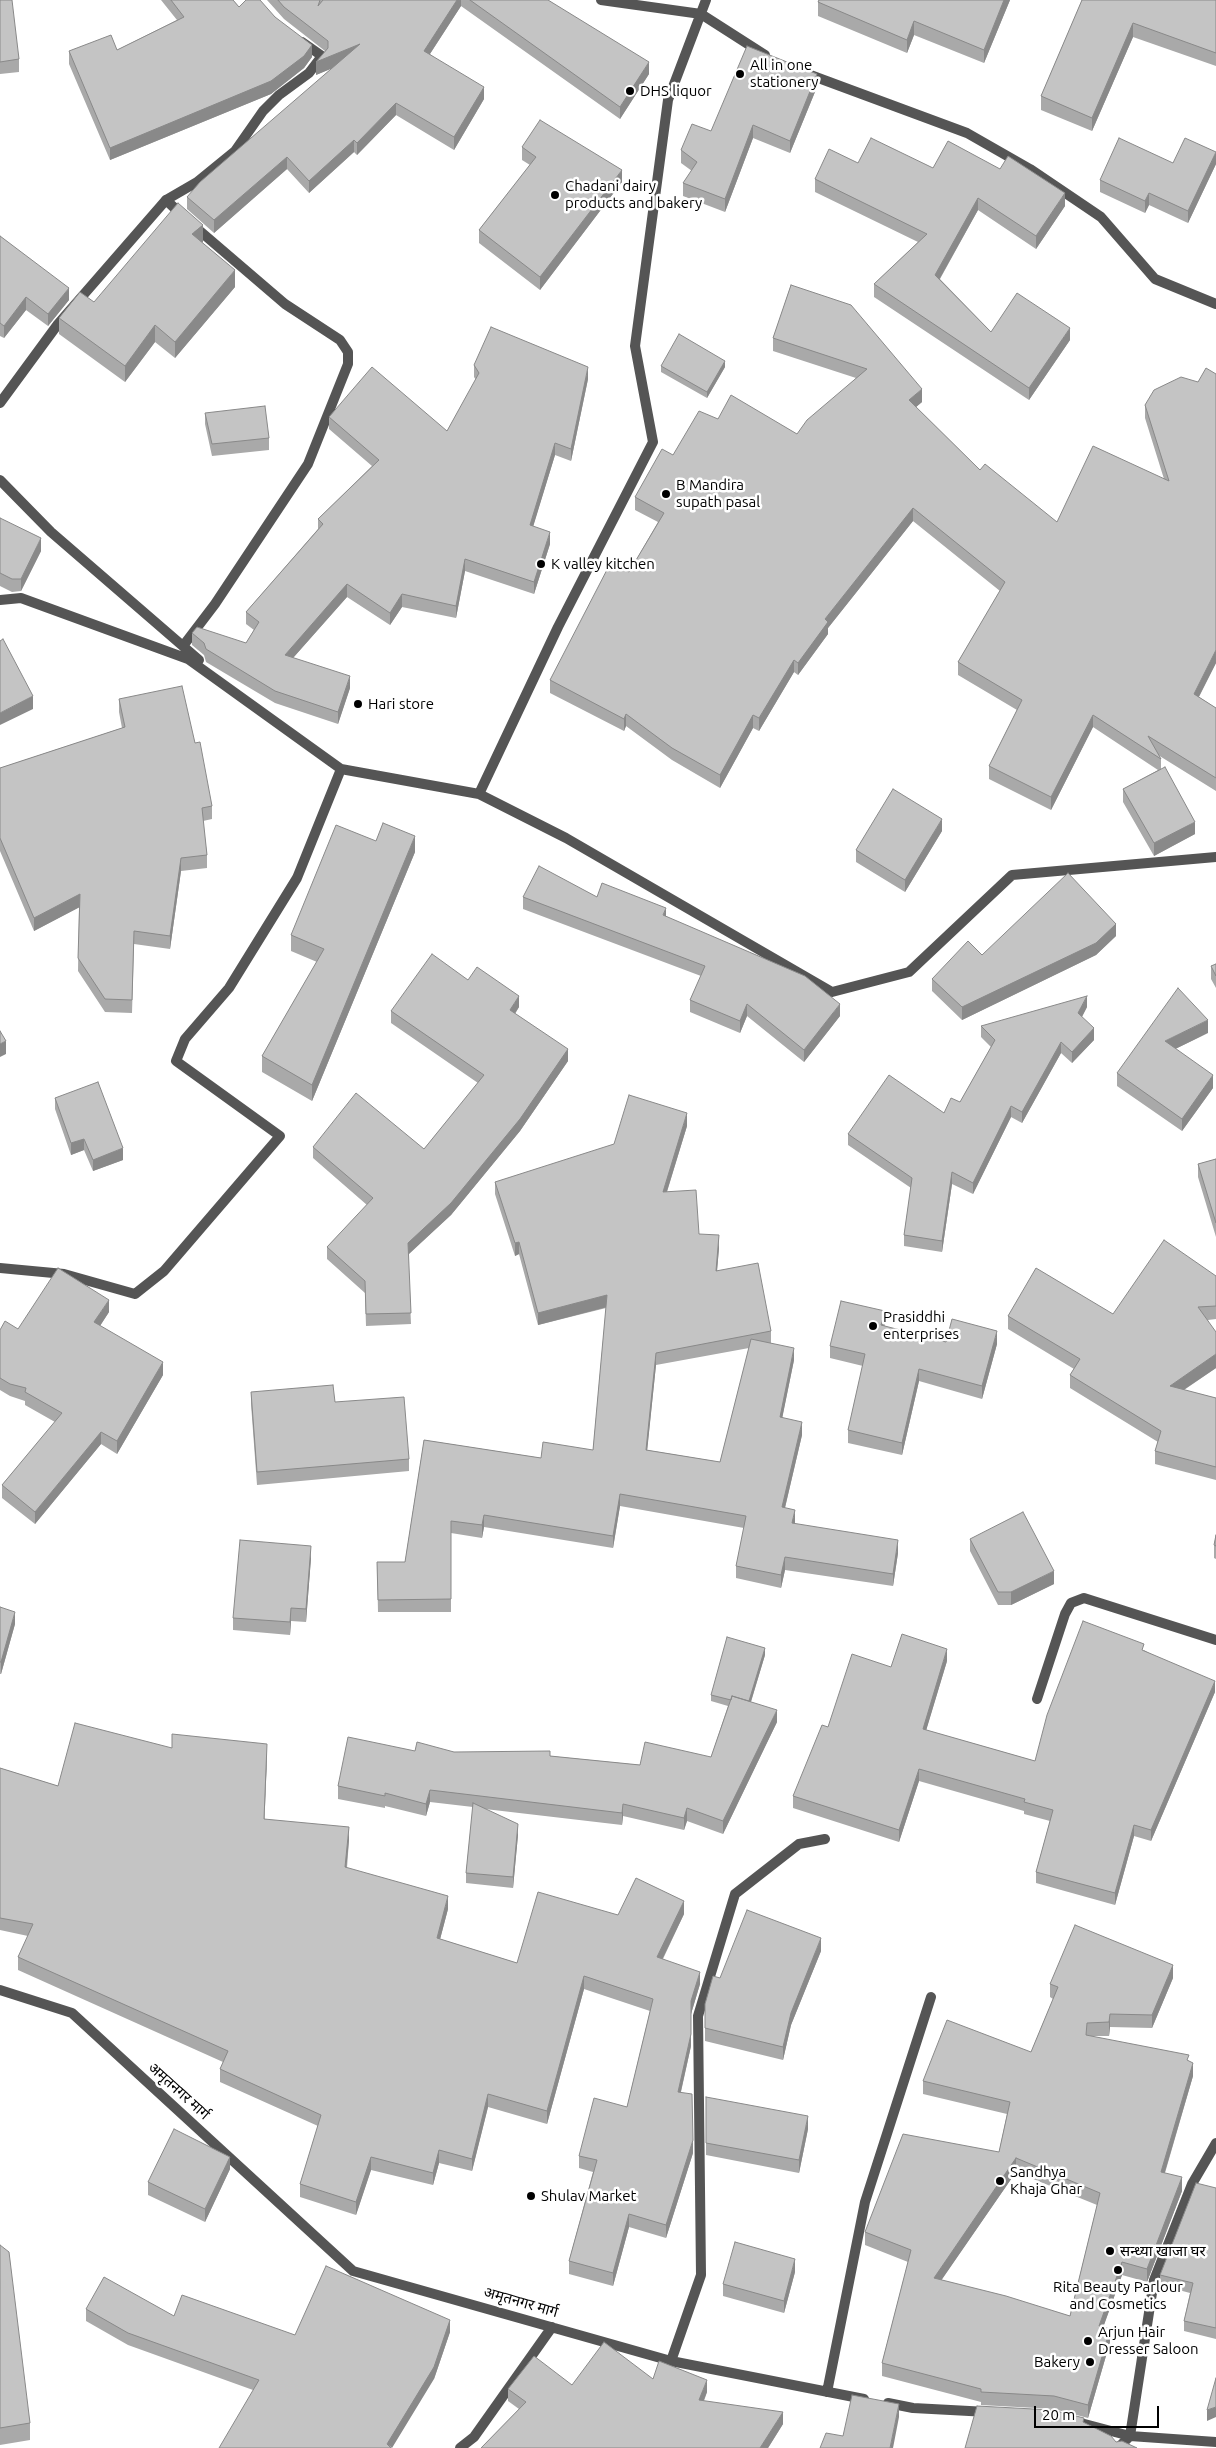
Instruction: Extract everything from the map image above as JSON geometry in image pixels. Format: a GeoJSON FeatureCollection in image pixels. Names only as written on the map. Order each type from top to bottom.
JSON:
{"type":"FeatureCollection","features":[{"type":"Feature","properties":{"kind":"street"},"geometry":{"type":"LineString","coordinates":[[601,0],[701,14],[775,62]]}},
{"type":"Feature","properties":{"kind":"street"},"geometry":{"type":"LineString","coordinates":[[479,794],[558,627],[652,442],[635,346],[668,100],[706,0]]}},
{"type":"Feature","properties":{"kind":"street"},"geometry":{"type":"LineString","coordinates":[[0,403],[58,324],[166,200],[197,182],[235,151],[268,106],[279,95],[309,73],[322,56],[293,35]]}},
{"type":"Feature","properties":{"kind":"street"},"geometry":{"type":"LineString","coordinates":[[793,69],[967,133],[1030,169],[1101,216],[1155,279],[1216,304]]}},
{"type":"Feature","properties":{"kind":"street"},"geometry":{"type":"LineString","coordinates":[[166,200],[285,304],[340,340],[348,352],[348,364],[308,464],[215,604],[183,646]]}},
{"type":"Feature","properties":{"kind":"street"},"geometry":{"type":"LineString","coordinates":[[0,480],[51,532],[224,683],[341,769],[479,794],[566,838],[832,992],[909,972],[1012,875],[1216,857]]}},
{"type":"Feature","properties":{"kind":"street"},"geometry":{"type":"LineString","coordinates":[[0,600],[21,598],[188,659],[272,718]]}},
{"type":"Feature","properties":{"kind":"street"},"geometry":{"type":"LineString","coordinates":[[0,1268],[64,1274],[135,1294],[164,1271],[280,1136],[176,1061],[185,1039],[229,988],[297,878],[341,769]]}},
{"type":"Feature","properties":{"kind":"street"},"geometry":{"type":"LineString","coordinates":[[1037,1699],[1065,1614],[1071,1603],[1084,1598],[1216,1640]]}},
{"type":"Feature","properties":{"kind":"street"},"geometry":{"type":"LineString","coordinates":[[671,2362],[701,2275],[698,2016],[735,1894],[798,1844],[825,1839]]}},
{"type":"Feature","properties":{"kind":"street","name":"अमृतनगर मार्ग"},"geometry":{"type":"LineString","coordinates":[[0,1990],[72,2013],[353,2270],[671,2362],[914,2408],[1003,2413]]}},
{"type":"Feature","properties":{"kind":"street"},"geometry":{"type":"LineString","coordinates":[[827,2392],[865,2202],[931,1996]]}},
{"type":"Feature","properties":{"kind":"street"},"geometry":{"type":"LineString","coordinates":[[1118,2448],[1130,2436],[1154,2280],[1192,2184],[1216,2143]]}},
{"type":"Feature","properties":{"kind":"street"},"geometry":{"type":"LineString","coordinates":[[460,2448],[474,2437],[552,2327]]}},
{"type":"Feature","properties":{"kind":"street"},"geometry":{"type":"LineString","coordinates":[[1063,2418],[1130,2436],[1216,2442]]}},
{"type":"Feature","properties":{"kind":"building"},"geometry":{"type":"Polygon","coordinates":[[[0,0],[12,0],[19,59],[0,62],[0,0]]]}},
{"type":"Feature","properties":{"kind":"building"},"geometry":{"type":"Polygon","coordinates":[[[171,0],[233,0],[239,7],[246,0],[260,0],[275,17],[312,45],[304,56],[271,81],[110,148],[69,51],[111,35],[117,50],[184,17],[171,0]]]}},
{"type":"Feature","properties":{"kind":"building"},"geometry":{"type":"Polygon","coordinates":[[[278,0],[320,0],[318,6],[323,0],[457,0],[424,51],[484,87],[454,137],[396,103],[357,143],[354,140],[309,181],[287,157],[214,220],[187,197],[200,182],[360,44],[316,62],[328,48],[328,41],[284,7],[278,0]]]}},
{"type":"Feature","properties":{"kind":"building"},"geometry":{"type":"Polygon","coordinates":[[[470,0],[548,0],[649,62],[620,107],[470,0]]]}},
{"type":"Feature","properties":{"kind":"building"},"geometry":{"type":"Polygon","coordinates":[[[819,0],[1004,0],[984,50],[914,21],[907,40],[818,2],[819,0]]]}},
{"type":"Feature","properties":{"kind":"building"},"geometry":{"type":"Polygon","coordinates":[[[1082,0],[1216,0],[1216,53],[1133,23],[1092,118],[1041,96],[1082,0]]]}},
{"type":"Feature","properties":{"kind":"building"},"geometry":{"type":"Polygon","coordinates":[[[747,46],[817,74],[790,141],[753,125],[725,199],[683,183],[697,162],[681,150],[692,124],[711,131],[747,46]]]}},
{"type":"Feature","properties":{"kind":"building"},"geometry":{"type":"Polygon","coordinates":[[[540,120],[622,170],[540,277],[479,230],[536,157],[522,147],[540,120]]]}},
{"type":"Feature","properties":{"kind":"building"},"geometry":{"type":"Polygon","coordinates":[[[871,138],[933,168],[948,141],[1000,169],[1008,156],[1065,193],[1036,236],[978,198],[935,275],[991,332],[1017,293],[1070,328],[1029,388],[874,284],[927,234],[815,179],[829,149],[858,163],[871,138]]]}},
{"type":"Feature","properties":{"kind":"building"},"geometry":{"type":"Polygon","coordinates":[[[1119,138],[1173,163],[1185,138],[1216,152],[1188,211],[1149,193],[1145,201],[1100,180],[1119,138]]]}},
{"type":"Feature","properties":{"kind":"building"},"geometry":{"type":"Polygon","coordinates":[[[178,203],[203,225],[192,234],[235,270],[175,342],[155,325],[125,366],[59,318],[80,292],[94,302],[178,203]]]}},
{"type":"Feature","properties":{"kind":"building"},"geometry":{"type":"Polygon","coordinates":[[[0,236],[69,288],[48,314],[26,297],[4,326],[0,323],[0,236]]]}},
{"type":"Feature","properties":{"kind":"building"},"geometry":{"type":"Polygon","coordinates":[[[791,285],[851,305],[922,389],[909,400],[980,470],[985,464],[1057,522],[1093,446],[1169,481],[1145,405],[1154,390],[1181,377],[1198,382],[1206,368],[1216,374],[1216,650],[1194,694],[1216,708],[1216,778],[1148,736],[1161,759],[1093,715],[1051,797],[989,766],[1022,700],[958,662],[1005,582],[913,508],[825,619],[828,622],[798,663],[794,660],[759,718],[753,715],[720,775],[672,748],[626,714],[624,719],[550,680],[611,562],[629,572],[664,513],[635,497],[662,449],[673,455],[699,411],[718,419],[731,395],[797,434],[807,420],[867,369],[773,338],[791,285]]]}},
{"type":"Feature","properties":{"kind":"building"},"geometry":{"type":"Polygon","coordinates":[[[491,327],[588,367],[571,449],[555,443],[530,525],[550,532],[534,582],[465,559],[456,606],[402,594],[390,613],[347,584],[285,655],[350,676],[338,712],[275,691],[206,649],[204,643],[192,633],[197,627],[246,643],[259,622],[246,612],[323,524],[318,519],[379,460],[329,417],[372,367],[447,431],[479,373],[474,365],[491,327]]]}},
{"type":"Feature","properties":{"kind":"building"},"geometry":{"type":"Polygon","coordinates":[[[679,334],[725,361],[707,392],[661,366],[679,334]]]}},
{"type":"Feature","properties":{"kind":"building"},"geometry":{"type":"Polygon","coordinates":[[[265,406],[269,438],[212,444],[205,413],[265,406]]]}},
{"type":"Feature","properties":{"kind":"building"},"geometry":{"type":"Polygon","coordinates":[[[0,518],[41,538],[21,579],[12,579],[0,573],[0,518]]]}},
{"type":"Feature","properties":{"kind":"building"},"geometry":{"type":"Polygon","coordinates":[[[3,639],[33,696],[0,713],[0,641],[3,639]]]}},
{"type":"Feature","properties":{"kind":"building"},"geometry":{"type":"Polygon","coordinates":[[[182,686],[195,743],[200,742],[212,806],[202,808],[207,855],[181,858],[170,936],[134,931],[132,1000],[105,999],[78,958],[80,894],[34,918],[0,838],[0,768],[125,727],[119,699],[182,686]]]}},
{"type":"Feature","properties":{"kind":"building"},"geometry":{"type":"Polygon","coordinates":[[[1165,767],[1195,822],[1154,843],[1123,789],[1165,767]]]}},
{"type":"Feature","properties":{"kind":"building"},"geometry":{"type":"Polygon","coordinates":[[[893,789],[942,819],[905,880],[856,850],[893,789]]]}},
{"type":"Feature","properties":{"kind":"building"},"geometry":{"type":"Polygon","coordinates":[[[383,823],[415,836],[312,1085],[262,1056],[324,949],[291,935],[336,825],[376,841],[383,823]]]}},
{"type":"Feature","properties":{"kind":"building"},"geometry":{"type":"Polygon","coordinates":[[[539,866],[597,897],[602,883],[666,908],[663,915],[805,976],[840,1004],[804,1050],[747,1004],[740,1021],[690,1000],[705,966],[523,897],[539,866]]]}},
{"type":"Feature","properties":{"kind":"building"},"geometry":{"type":"Polygon","coordinates":[[[1068,873],[1116,924],[1096,943],[962,1007],[932,979],[968,941],[982,955],[1068,873]]]}},
{"type":"Feature","properties":{"kind":"building"},"geometry":{"type":"Polygon","coordinates":[[[432,954],[468,980],[477,967],[519,996],[510,1010],[568,1049],[520,1119],[451,1203],[408,1243],[411,1313],[366,1314],[365,1281],[327,1247],[373,1198],[313,1147],[356,1093],[424,1149],[484,1075],[391,1011],[432,954]]]}},
{"type":"Feature","properties":{"kind":"building"},"geometry":{"type":"Polygon","coordinates":[[[1216,964],[1216,976],[1211,966],[1216,964]]]}},
{"type":"Feature","properties":{"kind":"building"},"geometry":{"type":"Polygon","coordinates":[[[1178,988],[1208,1020],[1165,1041],[1213,1075],[1182,1119],[1117,1073],[1178,988]]]}},
{"type":"Feature","properties":{"kind":"building"},"geometry":{"type":"Polygon","coordinates":[[[1087,996],[1078,1013],[1094,1028],[1072,1052],[1061,1042],[1022,1112],[1011,1106],[973,1183],[952,1172],[942,1241],[904,1235],[912,1178],[848,1134],[889,1075],[944,1113],[951,1098],[960,1102],[995,1040],[981,1026],[1087,996]]]}},
{"type":"Feature","properties":{"kind":"building"},"geometry":{"type":"Polygon","coordinates":[[[0,1031],[6,1041],[0,1044],[0,1031]]]}},
{"type":"Feature","properties":{"kind":"building"},"geometry":{"type":"Polygon","coordinates":[[[98,1082],[123,1148],[93,1160],[84,1139],[71,1143],[55,1098],[98,1082]]]}},
{"type":"Feature","properties":{"kind":"building"},"geometry":{"type":"Polygon","coordinates":[[[629,1095],[687,1113],[663,1192],[696,1190],[699,1234],[719,1235],[716,1271],[758,1263],[771,1331],[656,1353],[646,1450],[720,1462],[751,1339],[794,1348],[780,1417],[802,1422],[782,1507],[795,1510],[792,1523],[898,1540],[893,1574],[785,1557],[781,1575],[736,1566],[746,1516],[620,1494],[613,1536],[484,1515],[482,1525],[451,1521],[451,1599],[378,1600],[377,1562],[405,1562],[424,1440],[541,1458],[543,1442],[593,1450],[607,1295],[538,1313],[519,1242],[515,1243],[495,1182],[614,1144],[629,1095]]]}},
{"type":"Feature","properties":{"kind":"building"},"geometry":{"type":"Polygon","coordinates":[[[1216,1159],[1216,1223],[1198,1164],[1216,1159]]]}},
{"type":"Feature","properties":{"kind":"building"},"geometry":{"type":"Polygon","coordinates":[[[1164,1240],[1216,1276],[1216,1306],[1198,1307],[1216,1332],[1216,1354],[1170,1386],[1216,1398],[1216,1467],[1155,1451],[1161,1431],[1070,1375],[1080,1359],[1008,1316],[1036,1268],[1113,1314],[1164,1240]]]}},
{"type":"Feature","properties":{"kind":"building"},"geometry":{"type":"Polygon","coordinates":[[[58,1268],[109,1300],[94,1322],[163,1362],[117,1441],[101,1432],[35,1512],[2,1485],[62,1413],[25,1392],[26,1388],[10,1384],[0,1378],[0,1330],[5,1321],[18,1329],[58,1268]]]}},
{"type":"Feature","properties":{"kind":"building"},"geometry":{"type":"Polygon","coordinates":[[[841,1301],[885,1311],[881,1325],[946,1342],[952,1319],[997,1331],[982,1386],[919,1369],[902,1443],[848,1430],[865,1354],[830,1346],[841,1301]]]}},
{"type":"Feature","properties":{"kind":"building"},"geometry":{"type":"Polygon","coordinates":[[[333,1385],[335,1402],[404,1397],[409,1459],[257,1472],[251,1392],[333,1385]]]}},
{"type":"Feature","properties":{"kind":"building"},"geometry":{"type":"Polygon","coordinates":[[[1023,1512],[1054,1571],[1011,1592],[998,1592],[970,1539],[1023,1512]]]}},
{"type":"Feature","properties":{"kind":"building"},"geometry":{"type":"Polygon","coordinates":[[[240,1540],[311,1546],[306,1609],[291,1608],[290,1622],[233,1618],[240,1540]]]}},
{"type":"Feature","properties":{"kind":"building"},"geometry":{"type":"Polygon","coordinates":[[[0,1607],[15,1612],[1,1662],[0,1662],[0,1607]]]}},
{"type":"Feature","properties":{"kind":"building"},"geometry":{"type":"Polygon","coordinates":[[[1083,1621],[1144,1644],[1142,1650],[1215,1681],[1151,1830],[1134,1825],[1115,1893],[1036,1872],[1053,1810],[1024,1802],[1025,1799],[919,1769],[899,1830],[793,1796],[822,1725],[828,1727],[852,1654],[891,1667],[902,1634],[947,1649],[923,1729],[1035,1761],[1047,1715],[1083,1621]]]}},
{"type":"Feature","properties":{"kind":"building"},"geometry":{"type":"Polygon","coordinates":[[[727,1637],[765,1648],[749,1701],[732,1696],[731,1700],[711,1695],[727,1637]]]}},
{"type":"Feature","properties":{"kind":"building"},"geometry":{"type":"Polygon","coordinates":[[[732,1696],[777,1710],[723,1821],[687,1808],[684,1818],[623,1804],[622,1813],[430,1790],[426,1804],[385,1793],[385,1796],[338,1786],[348,1737],[415,1751],[417,1742],[454,1752],[550,1751],[550,1756],[640,1765],[645,1742],[711,1757],[732,1696]]]}},
{"type":"Feature","properties":{"kind":"building"},"geometry":{"type":"Polygon","coordinates":[[[75,1723],[172,1748],[172,1734],[267,1744],[264,1819],[349,1827],[345,1867],[448,1896],[437,1938],[517,1963],[538,1892],[618,1915],[636,1878],[684,1901],[657,1957],[700,1972],[691,2001],[691,2034],[678,2092],[692,2094],[693,2140],[666,2225],[629,2214],[613,2273],[569,2261],[597,2160],[579,2156],[594,2098],[627,2107],[653,1999],[584,1976],[547,2111],[488,2094],[472,2159],[439,2150],[433,2173],[371,2157],[356,2202],[300,2184],[321,2115],[220,2069],[228,2051],[18,1957],[33,1924],[0,1918],[0,1768],[58,1786],[75,1723]]]}},
{"type":"Feature","properties":{"kind":"building"},"geometry":{"type":"Polygon","coordinates":[[[473,1803],[518,1824],[513,1877],[466,1873],[473,1803]]]}},
{"type":"Feature","properties":{"kind":"building"},"geometry":{"type":"Polygon","coordinates":[[[747,1910],[821,1938],[791,2013],[783,2047],[705,2028],[705,2004],[713,1976],[720,1978],[747,1910]]]}},
{"type":"Feature","properties":{"kind":"building"},"geometry":{"type":"Polygon","coordinates":[[[1075,1925],[1173,1965],[1152,2015],[1110,2014],[1109,2022],[1087,2023],[1086,2035],[1189,2055],[1187,2060],[1193,2063],[1161,2172],[1182,2177],[1147,2269],[1122,2262],[1099,2326],[1110,2329],[1088,2405],[1054,2396],[981,2392],[981,2389],[882,2363],[911,2250],[865,2232],[903,2134],[999,2152],[1010,2102],[923,2081],[947,2020],[1031,2052],[1058,1987],[1050,1984],[1075,1925]],[[1016,2158],[934,2278],[1006,2296],[1070,2316],[1100,2193],[1016,2158]]]}},
{"type":"Feature","properties":{"kind":"building"},"geometry":{"type":"Polygon","coordinates":[[[706,2097],[808,2116],[799,2160],[706,2143],[706,2097]]]}},
{"type":"Feature","properties":{"kind":"building"},"geometry":{"type":"Polygon","coordinates":[[[174,2129],[230,2157],[205,2209],[148,2182],[174,2129]]]}},
{"type":"Feature","properties":{"kind":"building"},"geometry":{"type":"Polygon","coordinates":[[[1196,2183],[1216,2188],[1216,2328],[1184,2321],[1193,2283],[1160,2275],[1196,2183]]]}},
{"type":"Feature","properties":{"kind":"building"},"geometry":{"type":"Polygon","coordinates":[[[735,2242],[795,2259],[784,2301],[723,2284],[735,2242]]]}},
{"type":"Feature","properties":{"kind":"building"},"geometry":{"type":"Polygon","coordinates":[[[0,2245],[9,2252],[30,2423],[0,2428],[0,2245]]]}},
{"type":"Feature","properties":{"kind":"building"},"geometry":{"type":"Polygon","coordinates":[[[326,2266],[450,2320],[434,2367],[387,2444],[391,2448],[219,2448],[259,2380],[128,2333],[86,2309],[104,2277],[174,2316],[182,2295],[295,2335],[326,2266]]]}},
{"type":"Feature","properties":{"kind":"building"},"geometry":{"type":"Polygon","coordinates":[[[604,2342],[653,2379],[659,2361],[707,2380],[699,2400],[783,2412],[760,2448],[481,2448],[526,2402],[508,2389],[534,2356],[572,2385],[604,2342]]]}},
{"type":"Feature","properties":{"kind":"building"},"geometry":{"type":"Polygon","coordinates":[[[1216,2378],[1216,2407],[1207,2410],[1216,2378]]]}},
{"type":"Feature","properties":{"kind":"building"},"geometry":{"type":"Polygon","coordinates":[[[852,2395],[899,2404],[890,2448],[820,2448],[826,2433],[843,2436],[852,2395]]]}},
{"type":"Feature","properties":{"kind":"building"},"geometry":{"type":"Polygon","coordinates":[[[977,2406],[1052,2410],[1084,2418],[1083,2422],[1111,2436],[1116,2442],[1122,2441],[1137,2448],[965,2448],[977,2406]]]}},
{"type":"Feature","properties":{"kind":"place","name":"All in one stationery"},"geometry":{"type":"Point","coordinates":[740,74]}},
{"type":"Feature","properties":{"kind":"place","name":"DHS liquor"},"geometry":{"type":"Point","coordinates":[630,91]}},
{"type":"Feature","properties":{"kind":"place","name":"Chadani dairy products and bakery"},"geometry":{"type":"Point","coordinates":[555,195]}},
{"type":"Feature","properties":{"kind":"place","name":"B Mandira supath pasal"},"geometry":{"type":"Point","coordinates":[666,494]}},
{"type":"Feature","properties":{"kind":"place","name":"K valley kitchen"},"geometry":{"type":"Point","coordinates":[541,564]}},
{"type":"Feature","properties":{"kind":"place","name":"Hari store"},"geometry":{"type":"Point","coordinates":[358,704]}},
{"type":"Feature","properties":{"kind":"place","name":"Prasiddhi enterprises"},"geometry":{"type":"Point","coordinates":[873,1326]}},
{"type":"Feature","properties":{"kind":"place","name":"Sandhya Khaja Ghar"},"geometry":{"type":"Point","coordinates":[1000,2181]}},
{"type":"Feature","properties":{"kind":"place","name":"Shulav Market"},"geometry":{"type":"Point","coordinates":[531,2196]}},
{"type":"Feature","properties":{"kind":"place","name":"सन्ध्या खाजा घर"},"geometry":{"type":"Point","coordinates":[1110,2251]}},
{"type":"Feature","properties":{"kind":"place","name":"Rita Beauty Parlour and Cosmetics"},"geometry":{"type":"Point","coordinates":[1118,2270]}},
{"type":"Feature","properties":{"kind":"place","name":"Arjun Hair Dresser Saloon"},"geometry":{"type":"Point","coordinates":[1088,2341]}},
{"type":"Feature","properties":{"kind":"place","name":"Bakery"},"geometry":{"type":"Point","coordinates":[1090,2362]}}]}
